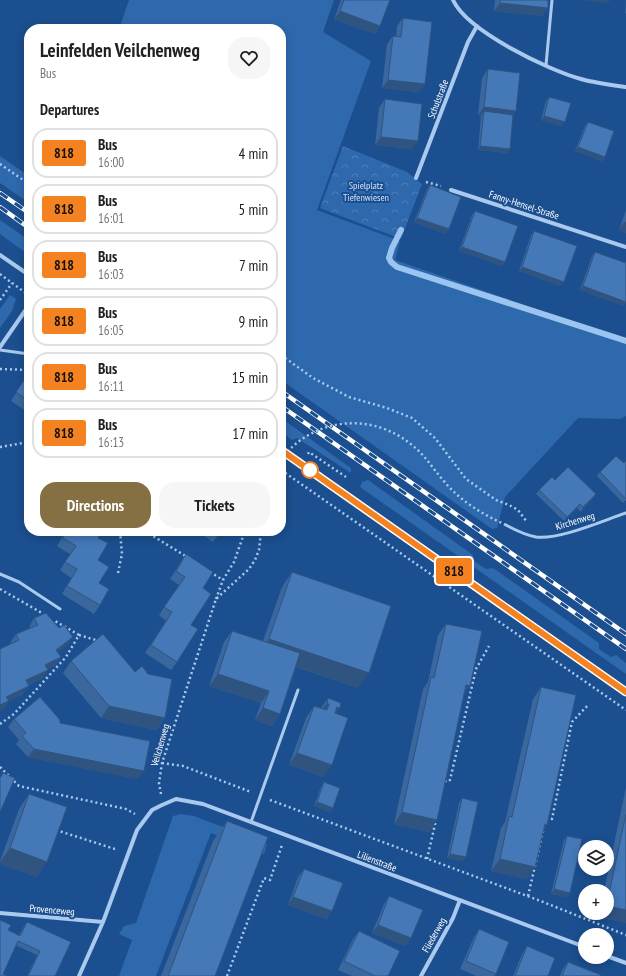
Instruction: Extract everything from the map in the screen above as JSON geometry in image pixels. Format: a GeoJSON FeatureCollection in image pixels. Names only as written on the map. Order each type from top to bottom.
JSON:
{"type":"FeatureCollection","features":[{"type":"Feature","properties":{"kind":"street"},"geometry":{"type":"LineString","coordinates":[[453,0],[463,15],[511,48],[580,79],[601,84],[626,87]]}},
{"type":"Feature","properties":{"kind":"street","name":"Schulstraße"},"geometry":{"type":"LineString","coordinates":[[416,178],[468,42],[477,26]]}},
{"type":"Feature","properties":{"kind":"street","name":"Fanny-Hensel-Straße"},"geometry":{"type":"LineString","coordinates":[[451,190],[626,247]]}},
{"type":"Feature","properties":{"kind":"street"},"geometry":{"type":"LineString","coordinates":[[0,255],[24,272]]}},
{"type":"Feature","properties":{"kind":"street"},"geometry":{"type":"LineString","coordinates":[[0,348],[24,312]]}},
{"type":"Feature","properties":{"kind":"street"},"geometry":{"type":"LineString","coordinates":[[286,454],[626,692]]}},
{"type":"Feature","properties":{"kind":"street","name":"Lilienstraße"},"geometry":{"type":"LineString","coordinates":[[162,805],[176,800],[203,804],[426,889],[460,900],[578,944]]}},
{"type":"Feature","properties":{"kind":"street"},"geometry":{"type":"LineString","coordinates":[[79,976],[103,922],[136,830],[152,810],[162,805]]}},
{"type":"Feature","properties":{"kind":"street","name":"Fliederweg"},"geometry":{"type":"LineString","coordinates":[[421,976],[453,918],[460,900]]}},
{"type":"Feature","properties":{"kind":"street","name":"Provenceweg"},"geometry":{"type":"LineString","coordinates":[[0,913],[103,922]]}},
{"type":"Feature","properties":{"kind":"street"},"geometry":{"type":"LineString","coordinates":[[614,959],[626,963]]}},
{"type":"Feature","properties":{"kind":"lane"},"geometry":{"type":"LineString","coordinates":[[546,65],[552,0]]}},
{"type":"Feature","properties":{"kind":"lane"},"geometry":{"type":"LineString","coordinates":[[0,348],[24,353]]}},
{"type":"Feature","properties":{"kind":"lane","name":"Kirchenweg"},"geometry":{"type":"LineString","coordinates":[[506,525],[535,536],[548,537],[562,535],[626,513]]}},
{"type":"Feature","properties":{"kind":"lane"},"geometry":{"type":"LineString","coordinates":[[0,574],[19,582],[60,609]]}},
{"type":"Feature","properties":{"kind":"lane"},"geometry":{"type":"LineString","coordinates":[[251,822],[298,690]]}},
{"type":"Feature","properties":{"kind":"path"},"geometry":{"type":"LineString","coordinates":[[0,164],[24,181]]}},
{"type":"Feature","properties":{"kind":"path"},"geometry":{"type":"LineString","coordinates":[[416,178],[451,190]]}},
{"type":"Feature","properties":{"kind":"path"},"geometry":{"type":"LineString","coordinates":[[0,274],[24,291]]}},
{"type":"Feature","properties":{"kind":"path"},"geometry":{"type":"LineString","coordinates":[[0,300],[12,283]]}},
{"type":"Feature","properties":{"kind":"path"},"geometry":{"type":"LineString","coordinates":[[286,359],[313,378],[349,397],[387,408],[412,418],[434,438],[466,479],[496,500],[518,510],[535,536]]}},
{"type":"Feature","properties":{"kind":"path"},"geometry":{"type":"LineString","coordinates":[[0,369],[24,370]]}},
{"type":"Feature","properties":{"kind":"path"},"geometry":{"type":"LineString","coordinates":[[286,453],[291,447],[302,439],[324,427],[337,424],[354,423],[370,424],[386,429],[400,436],[424,456],[456,495],[485,516],[506,525]]}},
{"type":"Feature","properties":{"kind":"path"},"geometry":{"type":"LineString","coordinates":[[0,447],[24,443]]}},
{"type":"Feature","properties":{"kind":"path"},"geometry":{"type":"LineString","coordinates":[[286,473],[626,710]]}},
{"type":"Feature","properties":{"kind":"path"},"geometry":{"type":"LineString","coordinates":[[118,573],[122,554],[120,536]]}},
{"type":"Feature","properties":{"kind":"path"},"geometry":{"type":"LineString","coordinates":[[153,536],[188,558]]}},
{"type":"Feature","properties":{"kind":"path","name":"Veilchenweg"},"geometry":{"type":"LineString","coordinates":[[162,805],[159,783],[162,763],[216,599],[223,580],[234,562],[243,536]]}},
{"type":"Feature","properties":{"kind":"path","name":"Veilchenweg"},"geometry":{"type":"LineString","coordinates":[[216,599],[249,569],[259,550],[260,536]]}},
{"type":"Feature","properties":{"kind":"path"},"geometry":{"type":"LineString","coordinates":[[206,569],[223,580]]}},
{"type":"Feature","properties":{"kind":"path"},"geometry":{"type":"LineString","coordinates":[[0,589],[46,616]]}},
{"type":"Feature","properties":{"kind":"path"},"geometry":{"type":"LineString","coordinates":[[53,620],[79,635],[100,641]]}},
{"type":"Feature","properties":{"kind":"path"},"geometry":{"type":"LineString","coordinates":[[0,724],[14,714],[66,657],[79,635]]}},
{"type":"Feature","properties":{"kind":"path"},"geometry":{"type":"LineString","coordinates":[[444,787],[446,780],[450,780],[476,669],[489,646]]}},
{"type":"Feature","properties":{"kind":"path"},"geometry":{"type":"LineString","coordinates":[[528,896],[546,818],[552,819],[572,722],[588,704]]}},
{"type":"Feature","properties":{"kind":"path"},"geometry":{"type":"LineString","coordinates":[[162,763],[183,766],[528,896],[626,935]]}},
{"type":"Feature","properties":{"kind":"path"},"geometry":{"type":"LineString","coordinates":[[0,767],[20,786],[126,809],[145,819]]}},
{"type":"Feature","properties":{"kind":"path"},"geometry":{"type":"LineString","coordinates":[[427,858],[437,815]]}},
{"type":"Feature","properties":{"kind":"path"},"geometry":{"type":"LineString","coordinates":[[54,830],[128,853]]}},
{"type":"Feature","properties":{"kind":"path"},"geometry":{"type":"LineString","coordinates":[[227,976],[264,878],[270,880],[285,835]]}},
{"type":"Feature","properties":{"kind":"green space"},"geometry":{"type":"Polygon","coordinates":[[[129,0],[334,0],[323,32],[371,61],[317,210],[400,241],[395,260],[626,340],[626,416],[620,419],[578,418],[505,497],[497,528],[492,529],[286,384],[286,24],[121,24],[129,0]]]}},
{"type":"Feature","properties":{"kind":"green space","name":"Spielplatz Tiefenwiesen"},"geometry":{"type":"Polygon","coordinates":[[[343,146],[407,172],[422,184],[401,239],[320,208],[343,146]]]}},
{"type":"Feature","properties":{"kind":"green space"},"geometry":{"type":"Polygon","coordinates":[[[0,156],[24,173],[24,200],[0,183],[0,156]]]}},
{"type":"Feature","properties":{"kind":"green space"},"geometry":{"type":"Polygon","coordinates":[[[0,220],[24,237],[24,251],[0,234],[0,220]]]}},
{"type":"Feature","properties":{"kind":"green space"},"geometry":{"type":"Polygon","coordinates":[[[10,295],[16,299],[12,311],[0,328],[0,309],[10,295]]]}},
{"type":"Feature","properties":{"kind":"green space"},"geometry":{"type":"Polygon","coordinates":[[[286,422],[351,468],[351,473],[297,438],[292,440],[286,436],[286,422]]]}},
{"type":"Feature","properties":{"kind":"green space"},"geometry":{"type":"Polygon","coordinates":[[[368,480],[473,555],[474,561],[486,569],[493,568],[599,643],[599,649],[611,657],[616,655],[626,663],[626,674],[360,487],[362,482],[368,480]]]}},
{"type":"Feature","properties":{"kind":"green space"},"geometry":{"type":"Polygon","coordinates":[[[181,814],[194,816],[267,844],[264,854],[211,833],[156,976],[119,976],[132,940],[119,934],[124,926],[136,923],[173,816],[181,814]]]}},
{"type":"Feature","properties":{"kind":"building"},"geometry":{"type":"Polygon","coordinates":[[[344,0],[390,0],[380,26],[340,11],[344,0]]]}},
{"type":"Feature","properties":{"kind":"building"},"geometry":{"type":"Polygon","coordinates":[[[500,0],[548,0],[548,8],[500,3],[500,0]]]}},
{"type":"Feature","properties":{"kind":"building"},"geometry":{"type":"Polygon","coordinates":[[[403,18],[432,22],[425,84],[388,80],[393,36],[401,37],[403,18]]]}},
{"type":"Feature","properties":{"kind":"building"},"geometry":{"type":"Polygon","coordinates":[[[488,69],[520,73],[516,111],[484,107],[488,69]]]}},
{"type":"Feature","properties":{"kind":"building"},"geometry":{"type":"Polygon","coordinates":[[[549,97],[571,103],[565,122],[544,116],[549,97]]]}},
{"type":"Feature","properties":{"kind":"building"},"geometry":{"type":"Polygon","coordinates":[[[385,99],[422,104],[418,141],[381,137],[385,99]]]}},
{"type":"Feature","properties":{"kind":"building"},"geometry":{"type":"Polygon","coordinates":[[[484,111],[513,115],[510,149],[480,146],[484,111]]]}},
{"type":"Feature","properties":{"kind":"building"},"geometry":{"type":"Polygon","coordinates":[[[588,122],[614,131],[605,157],[578,147],[588,122]]]}},
{"type":"Feature","properties":{"kind":"building"},"geometry":{"type":"Polygon","coordinates":[[[430,185],[461,197],[449,229],[417,218],[430,185]]]}},
{"type":"Feature","properties":{"kind":"building"},"geometry":{"type":"Polygon","coordinates":[[[475,211],[518,226],[505,262],[462,247],[475,211]]]}},
{"type":"Feature","properties":{"kind":"building"},"geometry":{"type":"Polygon","coordinates":[[[534,231],[577,246],[564,282],[522,267],[534,231]]]}},
{"type":"Feature","properties":{"kind":"building"},"geometry":{"type":"Polygon","coordinates":[[[595,252],[626,263],[626,302],[583,286],[595,252]]]}},
{"type":"Feature","properties":{"kind":"building"},"geometry":{"type":"Polygon","coordinates":[[[24,380],[24,398],[16,392],[24,380]]]}},
{"type":"Feature","properties":{"kind":"building"},"geometry":{"type":"Polygon","coordinates":[[[616,456],[624,463],[626,460],[626,499],[600,472],[616,456]]]}},
{"type":"Feature","properties":{"kind":"building"},"geometry":{"type":"Polygon","coordinates":[[[568,467],[596,494],[583,507],[580,504],[567,517],[539,490],[552,477],[555,480],[568,467]]]}},
{"type":"Feature","properties":{"kind":"building"},"geometry":{"type":"Polygon","coordinates":[[[64,536],[99,536],[98,538],[108,543],[98,560],[109,567],[99,583],[109,589],[100,605],[67,586],[77,569],[65,562],[76,546],[63,538],[64,536]]]}},
{"type":"Feature","properties":{"kind":"building"},"geometry":{"type":"Polygon","coordinates":[[[186,554],[213,572],[203,588],[211,594],[191,625],[198,629],[177,662],[151,645],[172,612],[164,607],[185,577],[176,571],[186,554]]]}},
{"type":"Feature","properties":{"kind":"building"},"geometry":{"type":"Polygon","coordinates":[[[292,572],[391,606],[369,673],[269,639],[292,572]]]}},
{"type":"Feature","properties":{"kind":"building"},"geometry":{"type":"Polygon","coordinates":[[[46,613],[59,628],[64,625],[73,637],[56,650],[61,657],[45,665],[48,670],[26,680],[29,686],[6,697],[9,701],[0,705],[0,649],[19,640],[16,634],[38,625],[34,618],[46,613]]]}},
{"type":"Feature","properties":{"kind":"building"},"geometry":{"type":"Polygon","coordinates":[[[446,624],[482,631],[470,686],[466,685],[437,820],[402,812],[431,677],[434,678],[446,624]]]}},
{"type":"Feature","properties":{"kind":"building"},"geometry":{"type":"Polygon","coordinates":[[[232,631],[300,653],[280,714],[263,708],[269,691],[218,674],[232,631]]]}},
{"type":"Feature","properties":{"kind":"building"},"geometry":{"type":"Polygon","coordinates":[[[103,634],[135,672],[142,666],[148,674],[172,679],[165,718],[109,706],[71,661],[103,634]]]}},
{"type":"Feature","properties":{"kind":"building"},"geometry":{"type":"Polygon","coordinates":[[[541,687],[576,695],[547,825],[545,824],[535,867],[500,859],[509,816],[512,817],[541,687]]]}},
{"type":"Feature","properties":{"kind":"building"},"geometry":{"type":"Polygon","coordinates":[[[40,697],[60,720],[60,723],[150,741],[144,771],[34,749],[22,736],[26,733],[14,719],[40,697]]]}},
{"type":"Feature","properties":{"kind":"building"},"geometry":{"type":"Polygon","coordinates":[[[328,698],[341,703],[340,708],[337,707],[335,713],[348,718],[332,765],[297,753],[314,706],[327,710],[329,704],[327,703],[328,698]]]}},
{"type":"Feature","properties":{"kind":"building"},"geometry":{"type":"Polygon","coordinates":[[[3,773],[15,778],[0,812],[0,778],[3,773]]]}},
{"type":"Feature","properties":{"kind":"building"},"geometry":{"type":"Polygon","coordinates":[[[324,782],[340,788],[333,808],[317,802],[324,782]]]}},
{"type":"Feature","properties":{"kind":"building"},"geometry":{"type":"Polygon","coordinates":[[[29,794],[67,807],[47,862],[10,848],[29,794]]]}},
{"type":"Feature","properties":{"kind":"building"},"geometry":{"type":"Polygon","coordinates":[[[462,798],[478,802],[466,857],[450,854],[462,798]]]}},
{"type":"Feature","properties":{"kind":"building"},"geometry":{"type":"Polygon","coordinates":[[[626,814],[626,910],[614,907],[614,884],[611,884],[614,876],[626,814]]]}},
{"type":"Feature","properties":{"kind":"building"},"geometry":{"type":"Polygon","coordinates":[[[227,821],[268,837],[215,976],[168,976],[227,821]]]}},
{"type":"Feature","properties":{"kind":"building"},"geometry":{"type":"Polygon","coordinates":[[[567,836],[582,839],[578,840],[578,857],[570,893],[554,889],[567,836]]]}},
{"type":"Feature","properties":{"kind":"building"},"geometry":{"type":"Polygon","coordinates":[[[304,869],[343,883],[332,911],[293,897],[304,869]]]}},
{"type":"Feature","properties":{"kind":"building"},"geometry":{"type":"Polygon","coordinates":[[[389,896],[423,910],[411,938],[378,925],[389,896]]]}},
{"type":"Feature","properties":{"kind":"building"},"geometry":{"type":"Polygon","coordinates":[[[0,920],[11,925],[8,930],[20,936],[27,922],[71,942],[55,976],[28,976],[40,951],[18,941],[3,974],[7,976],[0,976],[0,920]]]}},
{"type":"Feature","properties":{"kind":"building"},"geometry":{"type":"Polygon","coordinates":[[[479,929],[509,942],[496,974],[466,961],[479,929]]]}},
{"type":"Feature","properties":{"kind":"building"},"geometry":{"type":"Polygon","coordinates":[[[359,931],[400,951],[388,976],[375,976],[344,961],[359,931]]]}},
{"type":"Feature","properties":{"kind":"building"},"geometry":{"type":"Polygon","coordinates":[[[527,946],[555,958],[548,976],[515,976],[527,946]]]}},
{"type":"Feature","properties":{"kind":"building"},"geometry":{"type":"Polygon","coordinates":[[[568,962],[601,975],[562,976],[568,962]]]}},
{"type":"Feature","properties":{"kind":"waterway"},"geometry":{"type":"LineString","coordinates":[[401,230],[389,258],[397,267],[626,341]]}},
{"type":"Feature","properties":{"kind":"railway"},"geometry":{"type":"LineString","coordinates":[[0,193],[24,210]]}},
{"type":"Feature","properties":{"kind":"railway"},"geometry":{"type":"LineString","coordinates":[[0,207],[24,224]]}},
{"type":"Feature","properties":{"kind":"railway"},"geometry":{"type":"LineString","coordinates":[[286,395],[626,634]]}},
{"type":"Feature","properties":{"kind":"railway"},"geometry":{"type":"LineString","coordinates":[[286,410],[626,649]]}},
{"type":"Feature","properties":{"kind":"bus line","name":"818"},"geometry":{"type":"LineString","coordinates":[[286,453],[626,692]]}}]}
